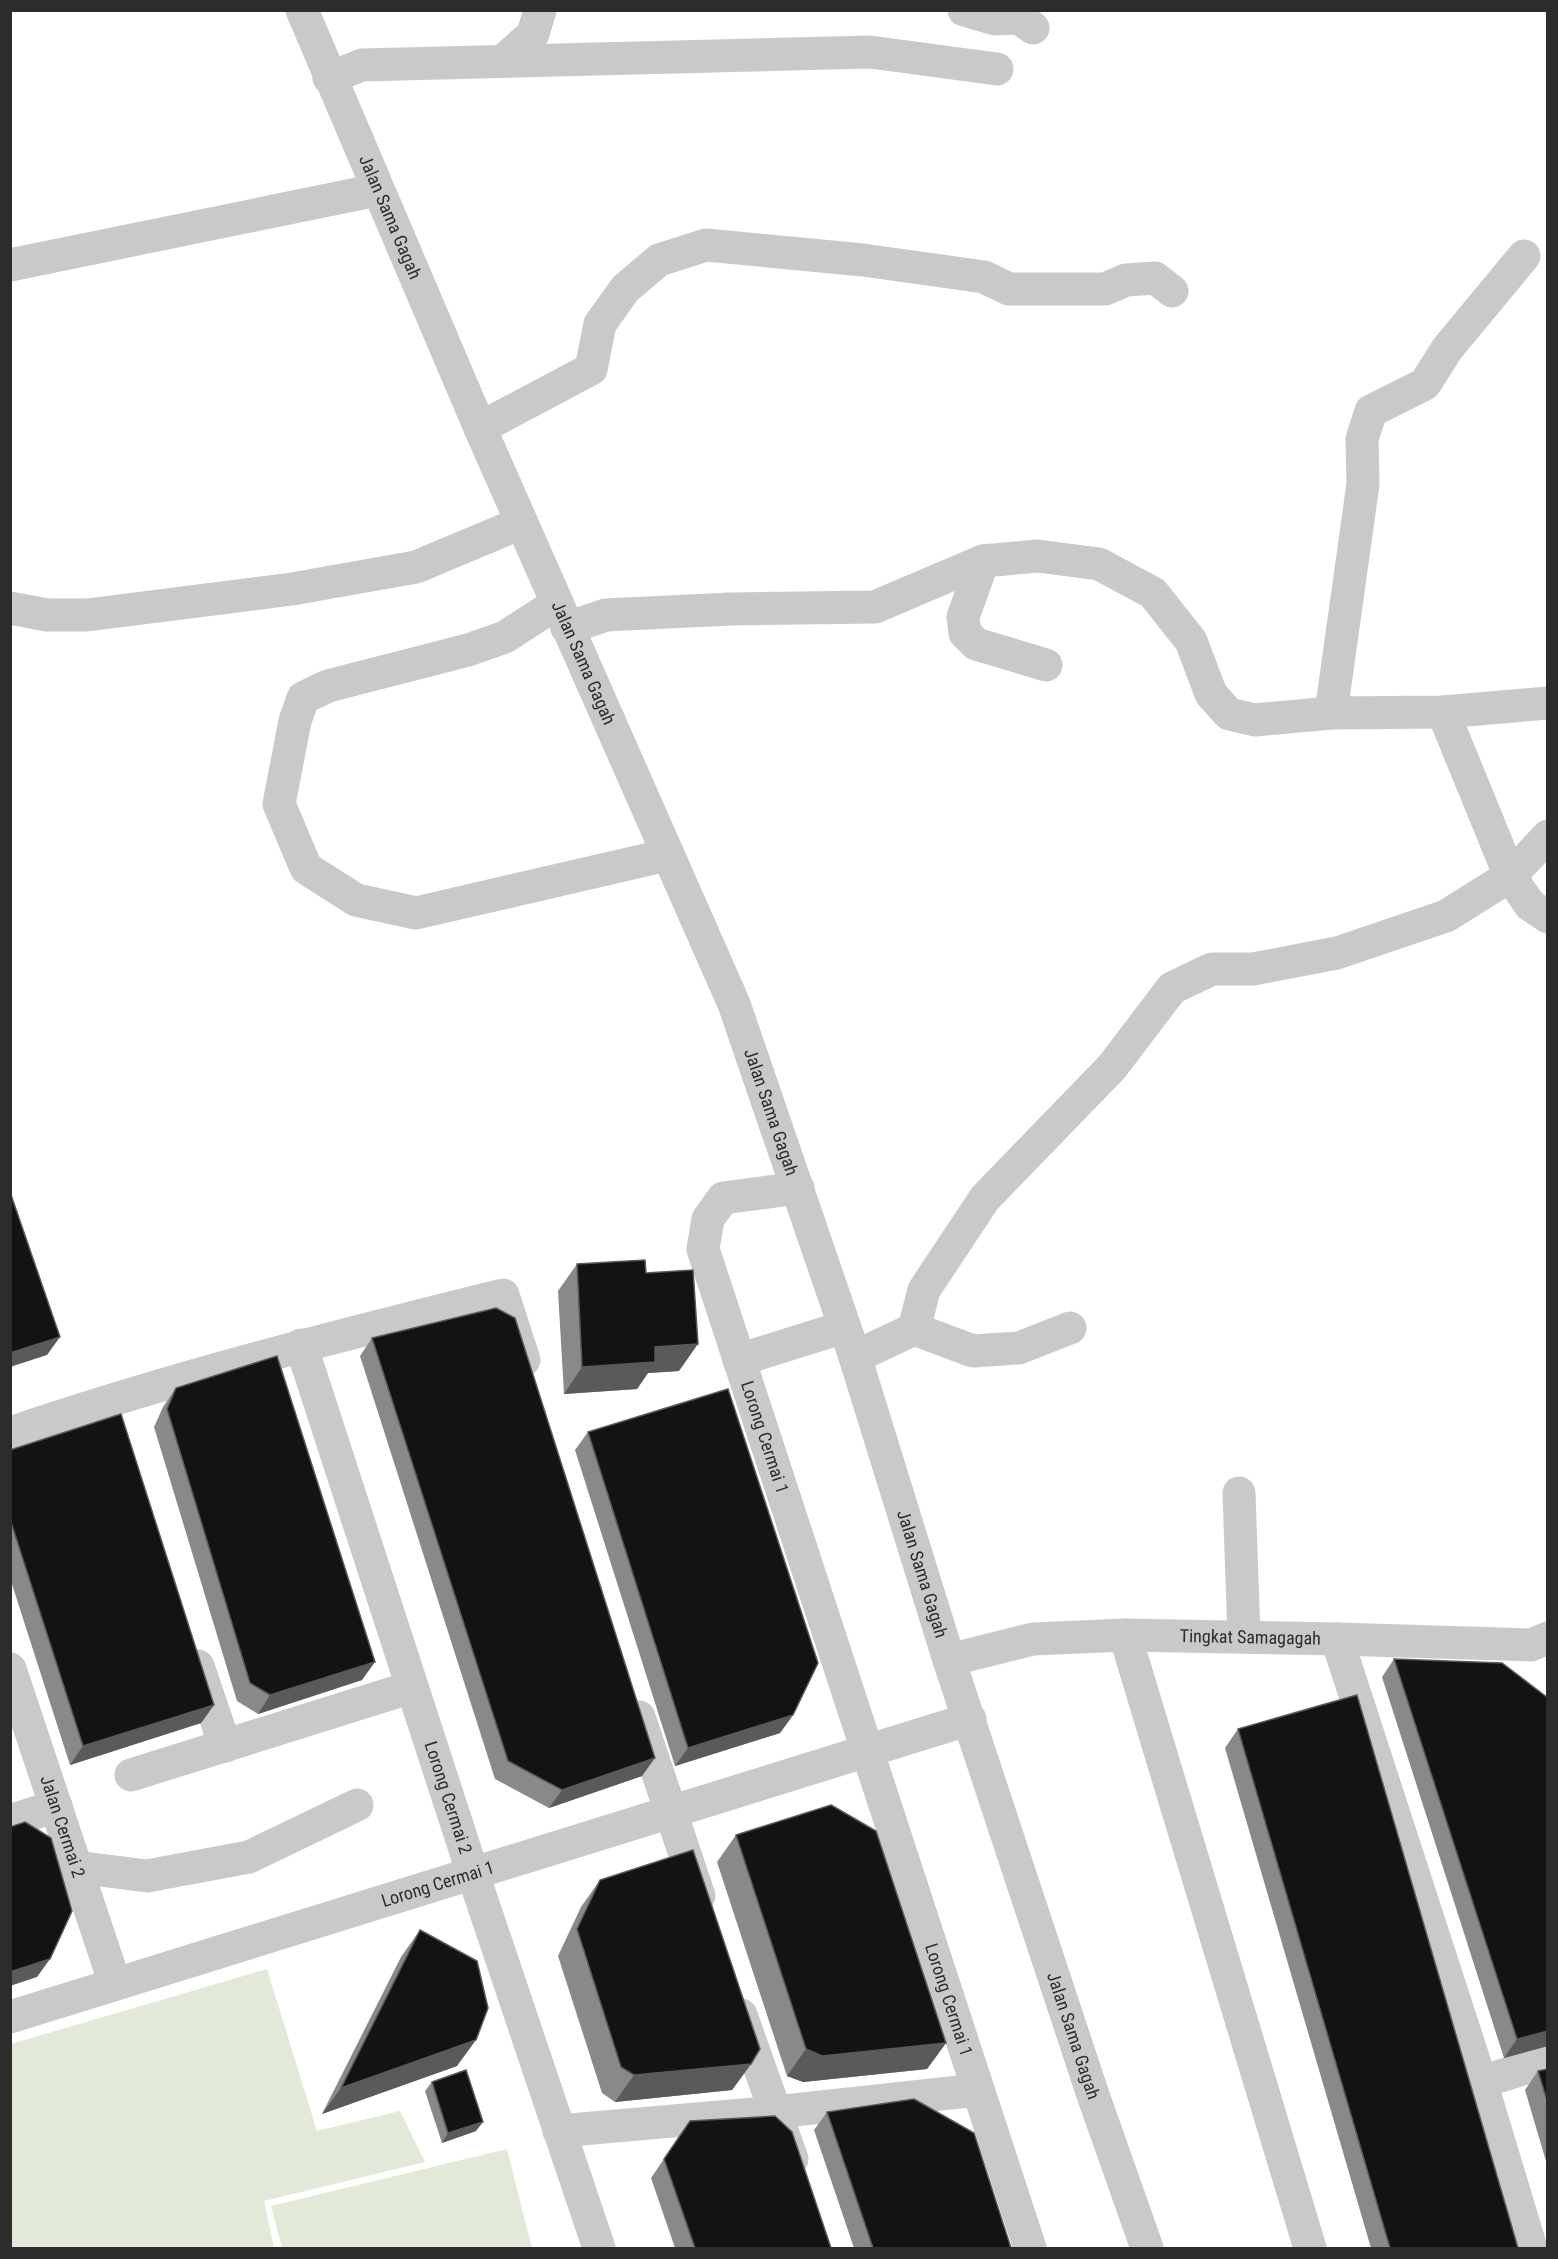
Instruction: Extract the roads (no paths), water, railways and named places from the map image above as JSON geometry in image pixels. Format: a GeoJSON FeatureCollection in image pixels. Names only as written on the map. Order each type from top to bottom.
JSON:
{"type":"FeatureCollection","features":[{"type":"Feature","properties":{"kind":"street","name":"Jalan Sama Gagah"},"geometry":{"type":"LineString","coordinates":[[302,10],[329,78],[521,523],[734,1004],[855,1357],[949,1660],[1093,2095],[1147,2248]]}},
{"type":"Feature","properties":{"kind":"street"},"geometry":{"type":"LineString","coordinates":[[504,60],[533,34],[540,10]]}},
{"type":"Feature","properties":{"kind":"street"},"geometry":{"type":"LineString","coordinates":[[964,10],[995,19],[1019,18],[1033,28]]}},
{"type":"Feature","properties":{"kind":"street"},"geometry":{"type":"LineString","coordinates":[[329,78],[363,65],[870,52],[997,69]]}},
{"type":"Feature","properties":{"kind":"street"},"geometry":{"type":"LineString","coordinates":[[10,265],[377,190]]}},
{"type":"Feature","properties":{"kind":"street"},"geometry":{"type":"LineString","coordinates":[[480,428],[591,369],[600,324],[625,289],[659,260],[706,245],[862,260],[984,277],[1009,289],[1105,289],[1126,280],[1155,278],[1172,291]]}},
{"type":"Feature","properties":{"kind":"street"},"geometry":{"type":"LineString","coordinates":[[1330,714],[1363,484],[1362,439],[1371,411],[1425,384],[1447,349],[1524,256]]}},
{"type":"Feature","properties":{"kind":"street"},"geometry":{"type":"LineString","coordinates":[[10,608],[47,615],[87,615],[292,589],[416,567],[521,523]]}},
{"type":"Feature","properties":{"kind":"street"},"geometry":{"type":"LineString","coordinates":[[667,855],[416,913],[356,900],[306,868],[279,804],[295,721],[303,698],[328,686],[468,650],[562,616],[730,609],[875,607],[983,561],[1038,556],[1099,564],[1153,593],[1191,641],[1211,694],[1229,714],[1256,720],[1330,714],[1443,712],[1548,703]]}},
{"type":"Feature","properties":{"kind":"street"},"geometry":{"type":"LineString","coordinates":[[983,561],[963,617],[965,633],[976,644],[1046,665]]}},
{"type":"Feature","properties":{"kind":"street"},"geometry":{"type":"LineString","coordinates":[[1443,712],[1510,876],[1530,905],[1548,917]]}},
{"type":"Feature","properties":{"kind":"street"},"geometry":{"type":"LineString","coordinates":[[914,1329],[924,1290],[985,1198],[1112,1067],[1172,988],[1212,969],[1253,969],[1337,953],[1446,916],[1510,876],[1548,836]]}},
{"type":"Feature","properties":{"kind":"street","name":"Lorong Cermai 1"},"geometry":{"type":"LineString","coordinates":[[798,1188],[723,1198],[708,1219],[703,1249],[1030,2248]]}},
{"type":"Feature","properties":{"kind":"street"},"geometry":{"type":"LineString","coordinates":[[10,1433],[112,1399],[301,1345],[503,1295],[532,1385]]}},
{"type":"Feature","properties":{"kind":"street"},"geometry":{"type":"LineString","coordinates":[[739,1360],[844,1327]]}},
{"type":"Feature","properties":{"kind":"street"},"geometry":{"type":"LineString","coordinates":[[855,1357],[914,1329],[973,1351],[1018,1348],[1070,1328]]}},
{"type":"Feature","properties":{"kind":"street","name":"Lorong Cermai 2"},"geometry":{"type":"LineString","coordinates":[[301,1345],[473,1874],[599,2248]]}},
{"type":"Feature","properties":{"kind":"street"},"geometry":{"type":"LineString","coordinates":[[112,1399],[123,1432]]}},
{"type":"Feature","properties":{"kind":"street"},"geometry":{"type":"LineString","coordinates":[[1239,1492],[1244,1637]]}},
{"type":"Feature","properties":{"kind":"street"},"geometry":{"type":"LineString","coordinates":[[188,1634],[225,1746]]}},
{"type":"Feature","properties":{"kind":"street"},"geometry":{"type":"LineString","coordinates":[[1125,1635],[1310,2248]]}},
{"type":"Feature","properties":{"kind":"street","name":"Tingkat Samagagah"},"geometry":{"type":"LineString","coordinates":[[949,1660],[1033,1639],[1125,1635],[1337,1639],[1542,1649]]}},
{"type":"Feature","properties":{"kind":"street"},"geometry":{"type":"LineString","coordinates":[[1337,1639],[1481,2082],[1531,2248]]}},
{"type":"Feature","properties":{"kind":"street","name":"Jalan Cermai 2"},"geometry":{"type":"LineString","coordinates":[[10,1669],[115,1984]]}},
{"type":"Feature","properties":{"kind":"street"},"geometry":{"type":"LineString","coordinates":[[131,1775],[412,1688]]}},
{"type":"Feature","properties":{"kind":"street"},"geometry":{"type":"LineString","coordinates":[[630,1689],[669,1813],[708,1924]]}},
{"type":"Feature","properties":{"kind":"street","name":"Lorong Cermai 1"},"geometry":{"type":"LineString","coordinates":[[10,2016],[970,1719]]}},
{"type":"Feature","properties":{"kind":"street"},"geometry":{"type":"LineString","coordinates":[[76,1867],[147,1876],[249,1857],[357,1804]]}},
{"type":"Feature","properties":{"kind":"street"},"geometry":{"type":"LineString","coordinates":[[10,1821],[56,1806]]}},
{"type":"Feature","properties":{"kind":"street"},"geometry":{"type":"LineString","coordinates":[[732,1990],[801,2186]]}},
{"type":"Feature","properties":{"kind":"street"},"geometry":{"type":"LineString","coordinates":[[1481,2082],[1548,2061]]}},
{"type":"Feature","properties":{"kind":"street"},"geometry":{"type":"LineString","coordinates":[[559,2131],[775,2112],[978,2090]]}}]}
